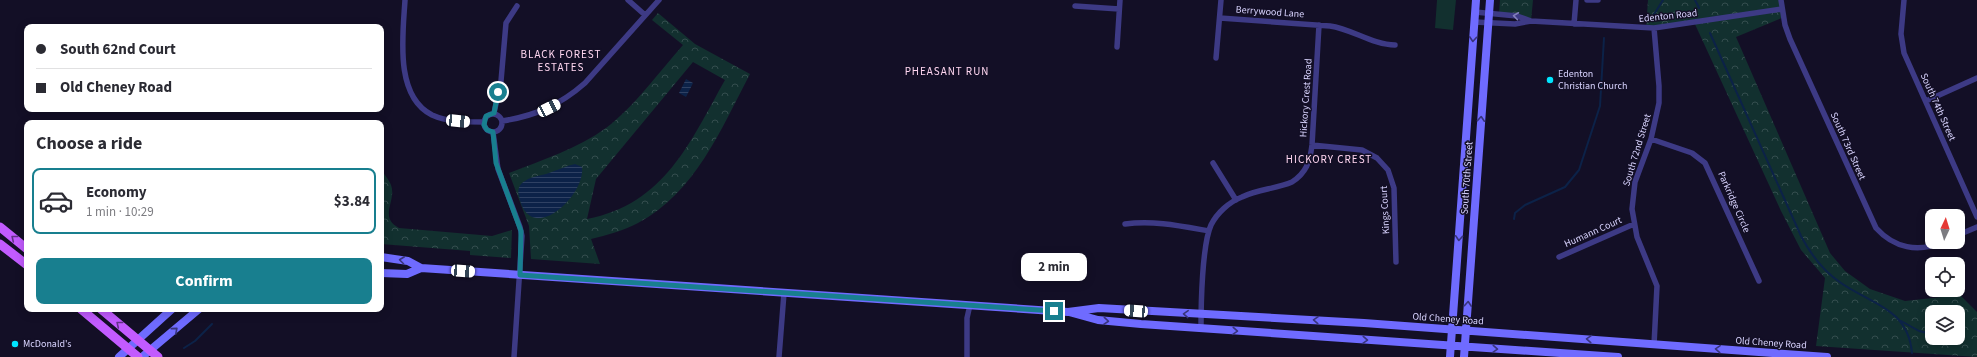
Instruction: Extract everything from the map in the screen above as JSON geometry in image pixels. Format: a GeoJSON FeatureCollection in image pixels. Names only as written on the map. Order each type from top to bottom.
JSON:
{"type":"FeatureCollection","features":[{"type":"Feature","properties":{"kind":"main road","name":"South 70th Street"},"geometry":{"type":"LineString","coordinates":[[1450,357],[1476,0]]}},
{"type":"Feature","properties":{"kind":"main road","name":"South 70th Street"},"geometry":{"type":"LineString","coordinates":[[1464,357],[1490,0]]}},
{"type":"Feature","properties":{"kind":"main road"},"geometry":{"type":"LineString","coordinates":[[0,227],[24,247]]}},
{"type":"Feature","properties":{"kind":"main road"},"geometry":{"type":"LineString","coordinates":[[0,244],[24,263]]}},
{"type":"Feature","properties":{"kind":"main road","name":"Old Cheney Road"},"geometry":{"type":"LineString","coordinates":[[384,257],[408,261],[421,268],[1068,312],[1098,320],[1618,357]]}},
{"type":"Feature","properties":{"kind":"main road","name":"Old Cheney Road"},"geometry":{"type":"LineString","coordinates":[[384,273],[407,274],[421,268]]}},
{"type":"Feature","properties":{"kind":"main road","name":"Old Cheney Road"},"geometry":{"type":"LineString","coordinates":[[1068,312],[1099,308],[1452,330],[1827,357]]}},
{"type":"Feature","properties":{"kind":"main road"},"geometry":{"type":"LineString","coordinates":[[84,312],[138,357]]}},
{"type":"Feature","properties":{"kind":"main road"},"geometry":{"type":"LineString","coordinates":[[105,312],[158,357]]}},
{"type":"Feature","properties":{"kind":"main road"},"geometry":{"type":"LineString","coordinates":[[119,357],[169,312]]}},
{"type":"Feature","properties":{"kind":"main road"},"geometry":{"type":"LineString","coordinates":[[142,357],[195,312]]}},
{"type":"Feature","properties":{"kind":"street"},"geometry":{"type":"LineString","coordinates":[[405,0],[402,54],[405,75],[412,94],[427,112],[437,117],[448,120],[484,122]]}},
{"type":"Feature","properties":{"kind":"street"},"geometry":{"type":"LineString","coordinates":[[628,0],[646,15]]}},
{"type":"Feature","properties":{"kind":"street"},"geometry":{"type":"LineString","coordinates":[[502,122],[526,117],[540,112],[558,104],[571,95],[585,83],[659,0]]}},
{"type":"Feature","properties":{"kind":"street"},"geometry":{"type":"LineString","coordinates":[[1117,47],[1120,0]]}},
{"type":"Feature","properties":{"kind":"street"},"geometry":{"type":"LineString","coordinates":[[1216,58],[1221,0]]}},
{"type":"Feature","properties":{"kind":"street"},"geometry":{"type":"LineString","coordinates":[[1574,24],[1576,0]]}},
{"type":"Feature","properties":{"kind":"street"},"geometry":{"type":"LineString","coordinates":[[1588,0],[1598,0]]}},
{"type":"Feature","properties":{"kind":"street","name":"South 73rd Street"},"geometry":{"type":"LineString","coordinates":[[1781,0],[1790,40],[1876,228],[1888,239],[1904,246],[1925,248]]}},
{"type":"Feature","properties":{"kind":"street","name":"South 74th Street"},"geometry":{"type":"LineString","coordinates":[[1904,0],[1902,44],[1977,217]]}},
{"type":"Feature","properties":{"kind":"street"},"geometry":{"type":"LineString","coordinates":[[494,113],[501,81],[506,23],[517,6]]}},
{"type":"Feature","properties":{"kind":"street"},"geometry":{"type":"LineString","coordinates":[[1075,6],[1119,9]]}},
{"type":"Feature","properties":{"kind":"street","name":"Edenton Road"},"geometry":{"type":"LineString","coordinates":[[1474,22],[1515,24],[1531,21],[1654,28],[1782,9]]}},
{"type":"Feature","properties":{"kind":"street","name":"Edenton Road"},"geometry":{"type":"LineString","coordinates":[[1475,12],[1522,17],[1531,21]]}},
{"type":"Feature","properties":{"kind":"street","name":"Berrywood Lane"},"geometry":{"type":"LineString","coordinates":[[1220,18],[1319,25],[1346,29],[1376,42],[1394,45]]}},
{"type":"Feature","properties":{"kind":"street","name":"Hickory Crest Road"},"geometry":{"type":"LineString","coordinates":[[1201,328],[1206,245],[1209,231],[1217,216],[1236,200],[1253,193],[1284,186],[1299,178],[1308,164],[1312,145],[1319,25]]}},
{"type":"Feature","properties":{"kind":"street","name":"South 72nd Street"},"geometry":{"type":"LineString","coordinates":[[1654,28],[1659,98],[1656,120],[1651,139],[1635,182],[1632,209],[1634,224],[1642,250],[1657,286],[1654,345]]}},
{"type":"Feature","properties":{"kind":"street"},"geometry":{"type":"LineString","coordinates":[[1926,101],[1977,78]]}},
{"type":"Feature","properties":{"kind":"street"},"geometry":{"type":"LineString","coordinates":[[494,113],[500,116],[502,122],[499,130],[493,132],[487,130],[484,122],[488,114],[494,113]]}},
{"type":"Feature","properties":{"kind":"street"},"geometry":{"type":"LineString","coordinates":[[493,132],[496,163],[521,231],[520,275],[514,357]]}},
{"type":"Feature","properties":{"kind":"street","name":"Parkridge Circle"},"geometry":{"type":"LineString","coordinates":[[1651,139],[1692,153],[1705,163],[1759,281]]}},
{"type":"Feature","properties":{"kind":"street","name":"Kings Court"},"geometry":{"type":"LineString","coordinates":[[1312,145],[1362,150],[1377,158],[1388,170],[1394,188],[1396,262]]}},
{"type":"Feature","properties":{"kind":"street"},"geometry":{"type":"LineString","coordinates":[[1213,163],[1236,200]]}},
{"type":"Feature","properties":{"kind":"street"},"geometry":{"type":"LineString","coordinates":[[1124,224],[1138,222],[1156,223],[1209,231]]}},
{"type":"Feature","properties":{"kind":"street","name":"Humann Court"},"geometry":{"type":"LineString","coordinates":[[1559,257],[1634,224]]}},
{"type":"Feature","properties":{"kind":"street"},"geometry":{"type":"LineString","coordinates":[[1965,232],[1977,227]]}},
{"type":"Feature","properties":{"kind":"street"},"geometry":{"type":"LineString","coordinates":[[779,357],[784,293]]}},
{"type":"Feature","properties":{"kind":"street"},"geometry":{"type":"LineString","coordinates":[[967,357],[968,318],[970,305]]}},
{"type":"Feature","properties":{"kind":"green space"},"geometry":{"type":"Polygon","coordinates":[[[1437,0],[1456,0],[1453,30],[1435,28],[1437,0]]]}},
{"type":"Feature","properties":{"kind":"green space"},"geometry":{"type":"Polygon","coordinates":[[[1500,0],[1533,0],[1531,21],[1499,14],[1500,0]]]}},
{"type":"Feature","properties":{"kind":"green space"},"geometry":{"type":"Polygon","coordinates":[[[1648,0],[1781,0],[1784,17],[1736,37],[1830,253],[1845,271],[1870,289],[1905,301],[1942,297],[1962,297],[1977,312],[1977,357],[1816,346],[1825,278],[1801,250],[1781,211],[1694,22],[1646,28],[1648,0]]]}},
{"type":"Feature","properties":{"kind":"green space"},"geometry":{"type":"Polygon","coordinates":[[[658,13],[695,44],[750,74],[717,137],[704,158],[691,177],[675,195],[658,210],[638,223],[621,231],[591,239],[600,264],[531,259],[529,226],[509,173],[559,154],[583,142],[606,128],[636,100],[683,45],[652,20],[658,13]],[[693,62],[596,179],[587,219],[614,211],[637,200],[656,185],[687,147],[725,80],[693,62]]]}},
{"type":"Feature","properties":{"kind":"green space"},"geometry":{"type":"Polygon","coordinates":[[[384,174],[391,185],[392,191],[389,208],[390,219],[393,224],[399,228],[492,236],[512,230],[511,258],[470,255],[470,251],[384,244],[384,174]]]}},
{"type":"Feature","properties":{"kind":"water"},"geometry":{"type":"Polygon","coordinates":[[[686,79],[693,83],[686,97],[679,93],[686,79]]]}},
{"type":"Feature","properties":{"kind":"water"},"geometry":{"type":"Polygon","coordinates":[[[575,164],[582,167],[581,179],[575,191],[566,203],[556,212],[544,217],[534,217],[525,211],[518,194],[518,189],[523,182],[575,164]]]}},
{"type":"Feature","properties":{"kind":"waterway"},"geometry":{"type":"LineString","coordinates":[[1653,16],[1663,0]]}},
{"type":"Feature","properties":{"kind":"waterway"},"geometry":{"type":"LineString","coordinates":[[1695,0],[1699,8]]}},
{"type":"Feature","properties":{"kind":"waterway"},"geometry":{"type":"LineString","coordinates":[[1710,33],[1801,236],[1809,250],[1823,268],[1841,283],[1886,309],[1896,317],[1903,326],[1909,338],[1912,353]]}},
{"type":"Feature","properties":{"kind":"waterway"},"geometry":{"type":"LineString","coordinates":[[1514,219],[1515,213],[1525,205],[1565,187],[1579,170],[1600,106],[1604,38]]}},
{"type":"Feature","properties":{"kind":"waterway"},"geometry":{"type":"LineString","coordinates":[[1901,321],[1919,331],[1925,332]]}},
{"type":"Feature","properties":{"kind":"waterway"},"geometry":{"type":"LineString","coordinates":[[184,348],[195,341],[212,324]]}},
{"type":"Feature","properties":{"kind":"place","name":"Edenton Christian Church"},"geometry":{"type":"Point","coordinates":[1550,80]}},
{"type":"Feature","properties":{"kind":"place","name":"McDonald's"},"geometry":{"type":"Point","coordinates":[15,344]}},
{"type":"Feature","properties":{"kind":"district","name":"BLACK FOREST ESTATES"},"geometry":{"type":"Point","coordinates":[561,60]}},
{"type":"Feature","properties":{"kind":"district","name":"PHEASANT RUN"},"geometry":{"type":"Point","coordinates":[947,71]}},
{"type":"Feature","properties":{"kind":"district","name":"HICKORY CREST"},"geometry":{"type":"Point","coordinates":[1329,159]}},
{"type":"Feature","properties":{"kind":"route"},"geometry":{"type":"LineString","coordinates":[[498,92],[494,113],[486,116],[484,119],[484,125],[487,130],[493,132],[496,163],[520,227],[522,236],[520,275],[1054,311]]}}]}
